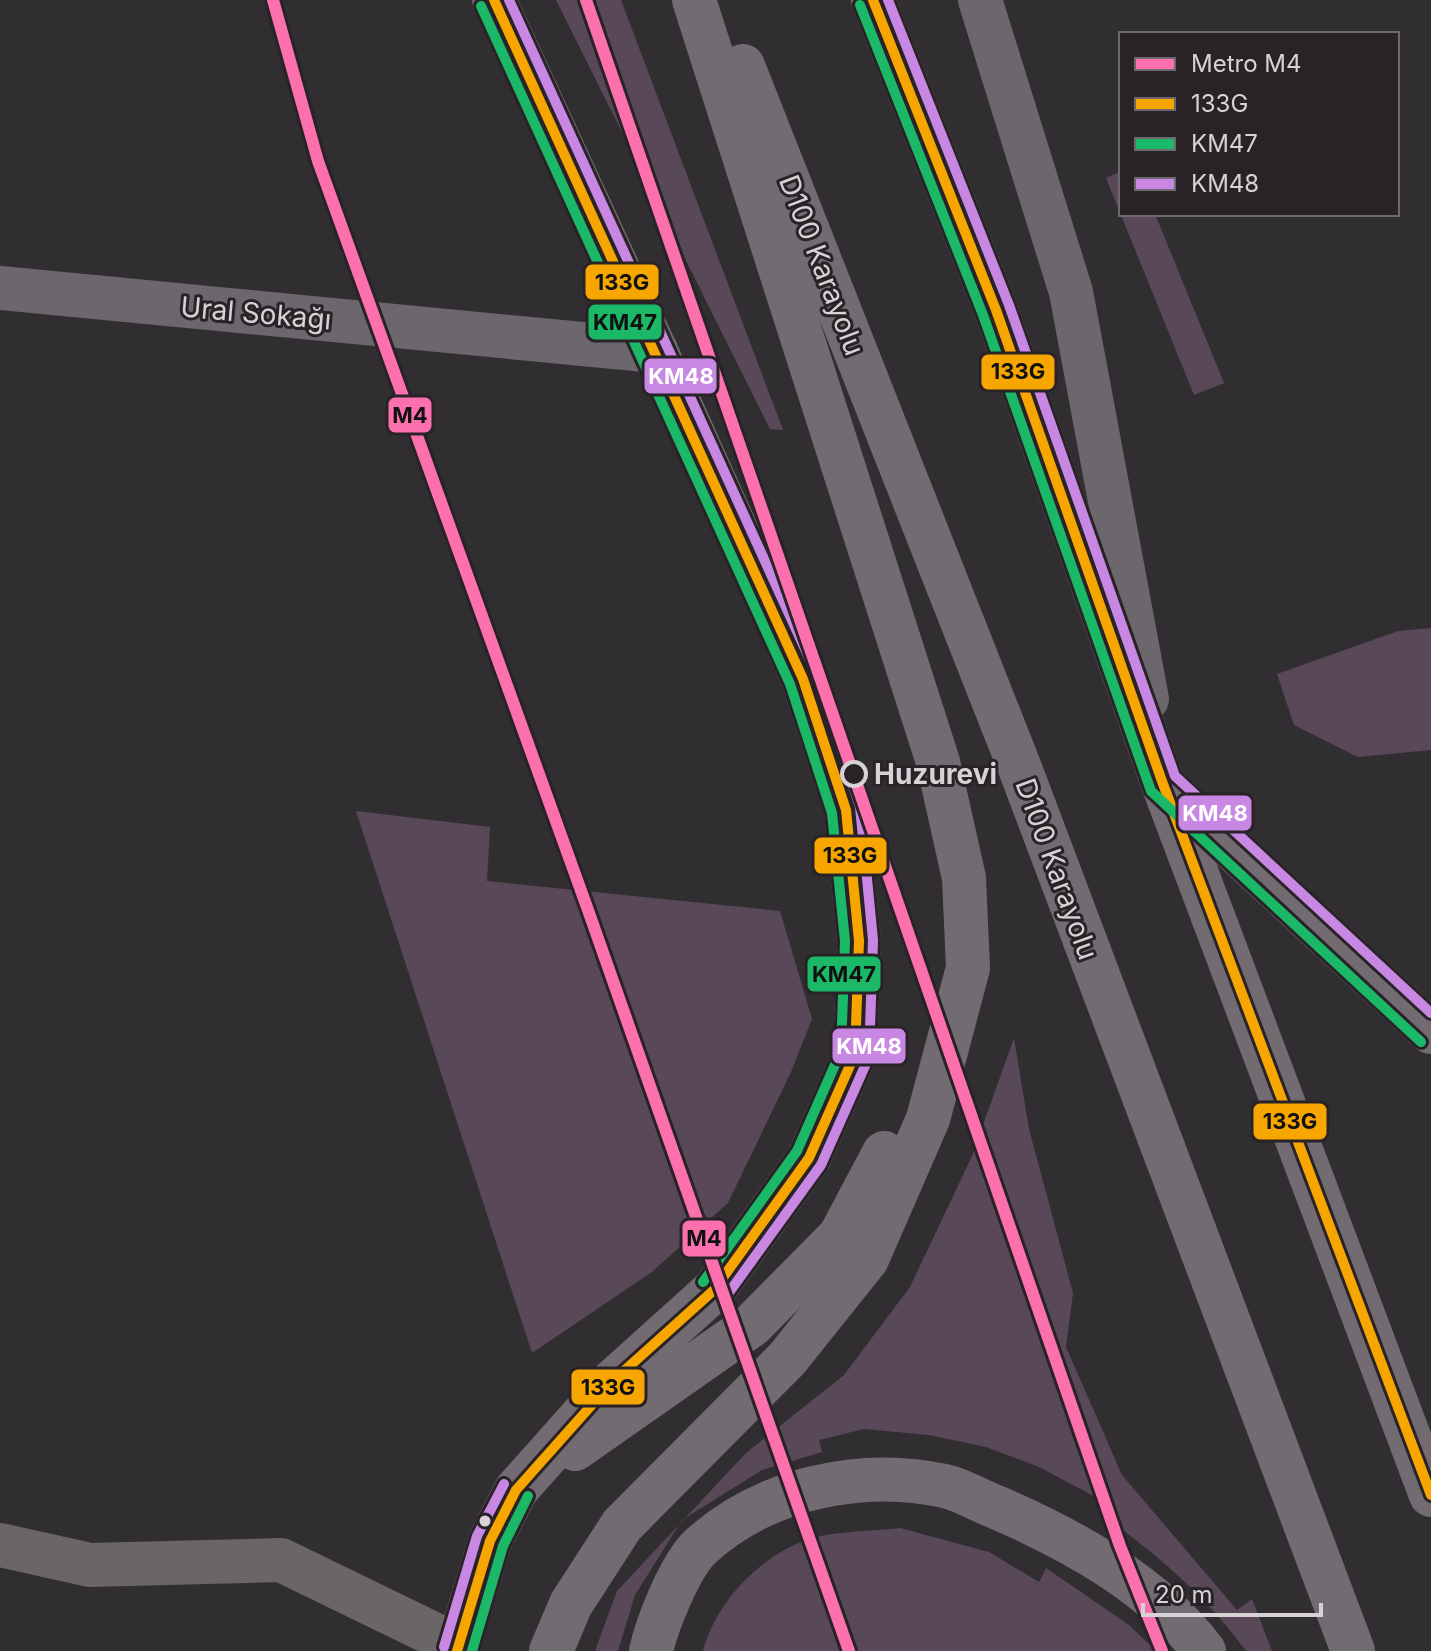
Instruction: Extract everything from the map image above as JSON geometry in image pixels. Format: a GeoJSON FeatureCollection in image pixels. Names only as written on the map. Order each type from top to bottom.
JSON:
{"type":"FeatureCollection","features":[{"type":"Feature","properties":{"kind":"highway"},"geometry":{"type":"LineString","coordinates":[[551,1651],[571,1604],[622,1525],[787,1359],[867,1259],[928,1119],[968,968],[964,878],[938,762],[694,0]]}},
{"type":"Feature","properties":{"kind":"highway","name":"D100 Karayolu"},"geometry":{"type":"LineString","coordinates":[[717,0],[1021,771],[1353,1651]]}},
{"type":"Feature","properties":{"kind":"highway"},"geometry":{"type":"LineString","coordinates":[[873,0],[996,310],[1163,784],[1431,1495]]}},
{"type":"Feature","properties":{"kind":"highway"},"geometry":{"type":"LineString","coordinates":[[458,1649],[490,1541],[516,1490],[614,1380],[714,1290],[809,1158],[855,1054],[859,941],[846,810],[803,679],[656,351]]}},
{"type":"Feature","properties":{"kind":"highway"},"geometry":{"type":"LineString","coordinates":[[516,1490],[752,1325],[840,1236],[880,1162],[916,1079],[951,917],[938,762]]}},
{"type":"Feature","properties":{"kind":"highway"},"geometry":{"type":"LineString","coordinates":[[1163,784],[1431,1032]]}},
{"type":"Feature","properties":{"kind":"highway"},"geometry":{"type":"LineString","coordinates":[[651,1651],[659,1619],[698,1549],[760,1506],[838,1482],[889,1479],[947,1487],[1032,1523],[1110,1566],[1180,1620],[1204,1651]]}},
{"type":"Feature","properties":{"kind":"main road"},"geometry":{"type":"LineString","coordinates":[[494,0],[656,351]]}},
{"type":"Feature","properties":{"kind":"main road"},"geometry":{"type":"LineString","coordinates":[[980,0],[1071,292],[1163,784]]}},
{"type":"Feature","properties":{"kind":"main road","name":"Ural Sokağı"},"geometry":{"type":"LineString","coordinates":[[0,288],[656,351]]}},
{"type":"Feature","properties":{"kind":"street"},"geometry":{"type":"LineString","coordinates":[[0,1545],[90,1565],[281,1560],[458,1649]]}},
{"type":"Feature","properties":{"kind":"shaded area"},"geometry":{"type":"Polygon","coordinates":[[[556,0],[621,0],[783,430],[770,429],[556,0]]]}},
{"type":"Feature","properties":{"kind":"shaded area"},"geometry":{"type":"Polygon","coordinates":[[[1119,172],[1119,210],[1106,178],[1119,172]]]}},
{"type":"Feature","properties":{"kind":"shaded area"},"geometry":{"type":"Polygon","coordinates":[[[1121,216],[1156,216],[1224,383],[1194,395],[1121,216]]]}},
{"type":"Feature","properties":{"kind":"shaded area"},"geometry":{"type":"Polygon","coordinates":[[[1431,628],[1431,750],[1358,757],[1294,725],[1277,674],[1398,631],[1431,628]]]}},
{"type":"Feature","properties":{"kind":"shaded area"},"geometry":{"type":"Polygon","coordinates":[[[356,811],[490,827],[487,881],[780,911],[812,1019],[791,1072],[728,1203],[652,1272],[532,1353],[356,811]]]}},
{"type":"Feature","properties":{"kind":"shaded area"},"geometry":{"type":"Polygon","coordinates":[[[1014,1038],[1029,1129],[1073,1293],[1066,1347],[1122,1475],[1237,1610],[1252,1599],[1272,1651],[1246,1651],[1180,1577],[1102,1515],[1109,1504],[1037,1466],[986,1447],[929,1435],[864,1429],[819,1440],[822,1452],[762,1470],[685,1518],[746,1453],[844,1375],[910,1287],[972,1156],[1014,1038]]]}},
{"type":"Feature","properties":{"kind":"shaded area"},"geometry":{"type":"Polygon","coordinates":[[[679,1524],[635,1595],[618,1651],[595,1651],[617,1591],[679,1524]]]}},
{"type":"Feature","properties":{"kind":"shaded area"},"geometry":{"type":"Polygon","coordinates":[[[900,1528],[989,1552],[1039,1582],[1046,1568],[1129,1625],[1156,1651],[703,1651],[716,1618],[726,1603],[750,1575],[779,1553],[819,1537],[900,1528]]]}},
{"type":"Feature","properties":{"kind":"metro line","name":"M4"},"geometry":{"type":"LineString","coordinates":[[273,0],[318,161],[588,910],[849,1651]]}},
{"type":"Feature","properties":{"kind":"metro line","name":"M4"},"geometry":{"type":"LineString","coordinates":[[586,0],[1120,1546],[1162,1651]]}},
{"type":"Feature","properties":{"kind":"transit line","name":"133G"},"geometry":{"type":"LineString","coordinates":[[457,1651],[490,1541],[516,1490],[614,1380],[714,1290],[809,1158],[855,1054],[859,941],[846,810],[803,679],[494,0]]}},
{"type":"Feature","properties":{"kind":"transit line","name":"KM48"},"geometry":{"type":"LineString","coordinates":[[509,0],[816,673],[860,807],[873,940],[869,1057],[821,1165],[725,1298]]}},
{"type":"Feature","properties":{"kind":"transit line","name":"133G"},"geometry":{"type":"LineString","coordinates":[[873,0],[996,310],[1163,784],[1431,1495]]}},
{"type":"Feature","properties":{"kind":"transit line","name":"KM48"},"geometry":{"type":"LineString","coordinates":[[888,0],[1009,305],[1175,776],[1431,1013]]}},
{"type":"Feature","properties":{"kind":"transit line","name":"KM47"},"geometry":{"type":"LineString","coordinates":[[860,5],[983,315],[1151,791],[1421,1042]]}},
{"type":"Feature","properties":{"kind":"transit line","name":"KM47"},"geometry":{"type":"LineString","coordinates":[[481,6],[790,684],[832,813],[845,941],[841,1051],[797,1151],[703,1282]]}},
{"type":"Feature","properties":{"kind":"transit line","name":"KM48"},"geometry":{"type":"LineString","coordinates":[[444,1647],[477,1536],[504,1484]]}},
{"type":"Feature","properties":{"kind":"transit line","name":"KM47"},"geometry":{"type":"LineString","coordinates":[[472,1651],[503,1546],[528,1496]]}},
{"type":"Feature","properties":{"kind":"place","name":"Huzurevi"},"geometry":{"type":"Point","coordinates":[854,774]}}]}
